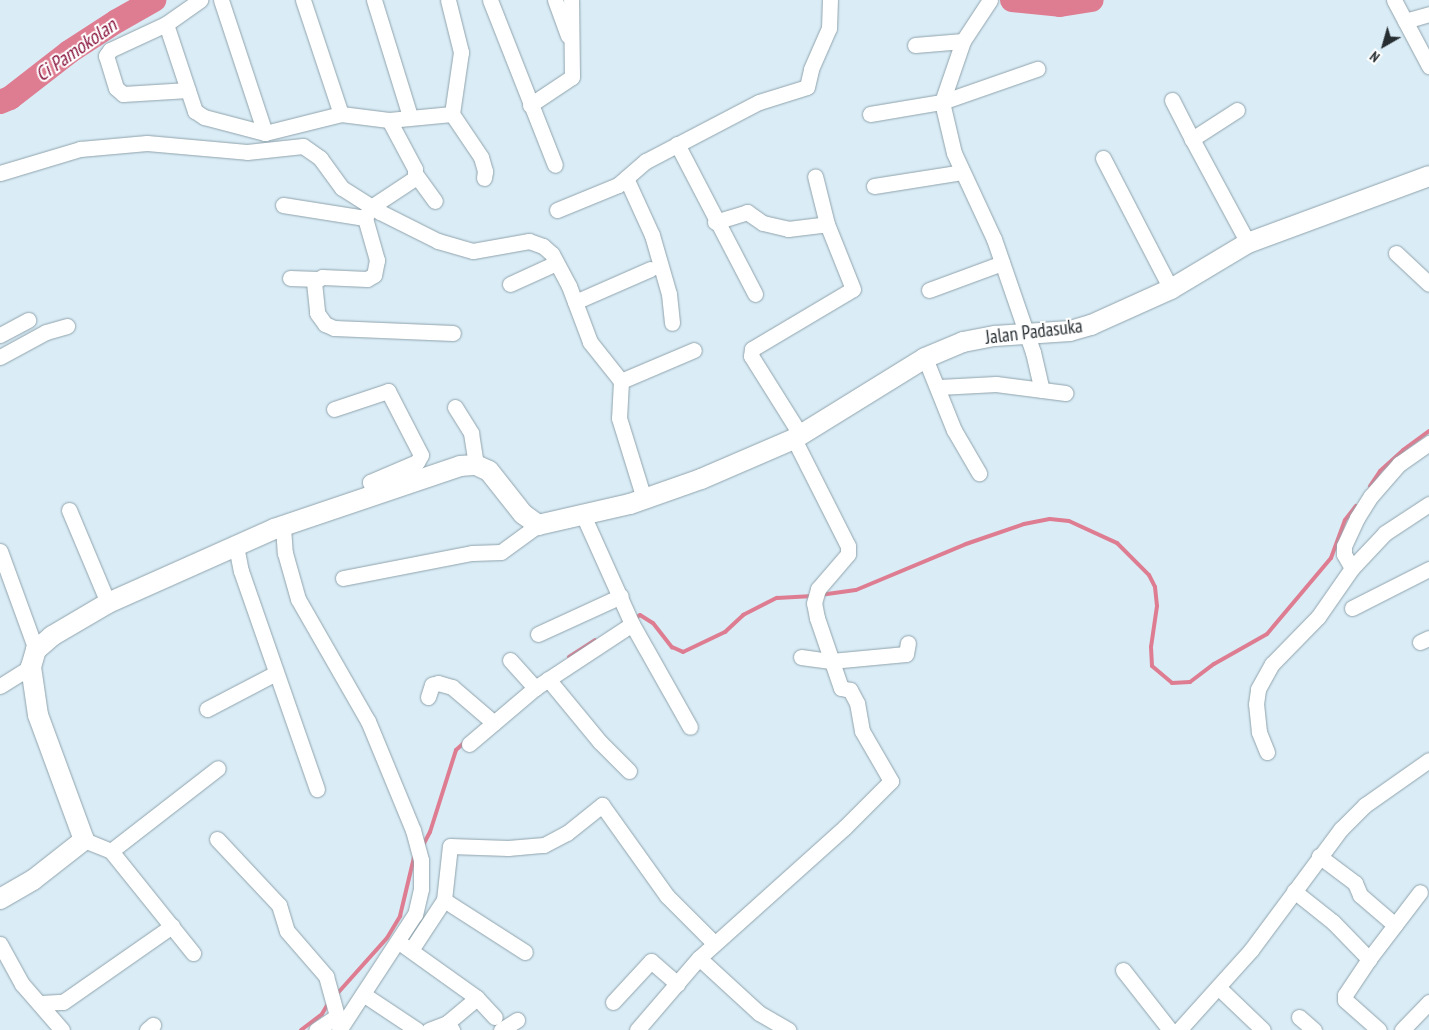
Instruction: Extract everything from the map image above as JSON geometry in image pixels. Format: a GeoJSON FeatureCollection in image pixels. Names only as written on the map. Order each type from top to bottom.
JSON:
{"type":"FeatureCollection","features":[{"type":"Feature","properties":{"kind":"street"},"geometry":{"type":"LineString","coordinates":[[188,90],[124,94],[116,88],[107,52],[166,24],[200,0]]}},
{"type":"Feature","properties":{"kind":"street"},"geometry":{"type":"LineString","coordinates":[[221,0],[265,133]]}},
{"type":"Feature","properties":{"kind":"street"},"geometry":{"type":"LineString","coordinates":[[303,0],[341,114]]}},
{"type":"Feature","properties":{"kind":"street"},"geometry":{"type":"LineString","coordinates":[[374,0],[410,116]]}},
{"type":"Feature","properties":{"kind":"street"},"geometry":{"type":"LineString","coordinates":[[448,0],[461,52],[452,114],[481,157],[485,170],[484,178]]}},
{"type":"Feature","properties":{"kind":"street"},"geometry":{"type":"LineString","coordinates":[[490,0],[555,165]]}},
{"type":"Feature","properties":{"kind":"street"},"geometry":{"type":"LineString","coordinates":[[555,0],[572,45]]}},
{"type":"Feature","properties":{"kind":"street"},"geometry":{"type":"LineString","coordinates":[[530,105],[572,77],[571,0]]}},
{"type":"Feature","properties":{"kind":"street"},"geometry":{"type":"LineString","coordinates":[[557,210],[618,185],[646,161],[759,102],[807,87],[811,69],[829,28],[830,0]]}},
{"type":"Feature","properties":{"kind":"street"},"geometry":{"type":"LineString","coordinates":[[990,0],[963,41],[942,102],[947,133],[1002,263],[1027,333],[1042,390]]}},
{"type":"Feature","properties":{"kind":"street"},"geometry":{"type":"LineString","coordinates":[[1394,0],[1429,66]]}},
{"type":"Feature","properties":{"kind":"street"},"geometry":{"type":"LineString","coordinates":[[1405,21],[1429,14]]}},
{"type":"Feature","properties":{"kind":"street"},"geometry":{"type":"LineString","coordinates":[[166,24],[188,90],[199,116],[265,133],[341,114],[389,120],[410,116],[452,114]]}},
{"type":"Feature","properties":{"kind":"street"},"geometry":{"type":"LineString","coordinates":[[915,45],[963,41]]}},
{"type":"Feature","properties":{"kind":"street"},"geometry":{"type":"LineString","coordinates":[[870,114],[942,102],[1037,69]]}},
{"type":"Feature","properties":{"kind":"street"},"geometry":{"type":"LineString","coordinates":[[1172,100],[1248,243]]}},
{"type":"Feature","properties":{"kind":"street"},"geometry":{"type":"LineString","coordinates":[[1192,139],[1237,110]]}},
{"type":"Feature","properties":{"kind":"street"},"geometry":{"type":"LineString","coordinates":[[389,120],[416,175],[435,201]]}},
{"type":"Feature","properties":{"kind":"street"},"geometry":{"type":"LineString","coordinates":[[0,173],[80,149],[147,143],[247,152],[303,146],[320,158],[342,188],[368,212],[377,260],[374,274],[367,278],[322,276],[314,282],[316,313],[325,324],[334,328],[453,333]]}},
{"type":"Feature","properties":{"kind":"street"},"geometry":{"type":"LineString","coordinates":[[677,144],[715,222],[755,294]]}},
{"type":"Feature","properties":{"kind":"street"},"geometry":{"type":"LineString","coordinates":[[1103,158],[1171,289]]}},
{"type":"Feature","properties":{"kind":"street"},"geometry":{"type":"LineString","coordinates":[[874,186],[962,172]]}},
{"type":"Feature","properties":{"kind":"street"},"geometry":{"type":"LineString","coordinates":[[368,212],[411,182],[416,175]]}},
{"type":"Feature","properties":{"kind":"street"},"geometry":{"type":"LineString","coordinates":[[637,1030],[714,943],[845,827],[891,781],[862,732],[857,703],[850,690],[841,688],[830,661],[814,603],[821,583],[848,554],[848,546],[797,436],[751,356],[752,349],[852,291],[854,287],[828,224],[816,176]]}},
{"type":"Feature","properties":{"kind":"street","name":"Jalan Padasuka"},"geometry":{"type":"LineString","coordinates":[[538,524],[583,515],[644,499],[797,436],[925,358],[964,342],[1027,333],[1070,331],[1091,325],[1171,289],[1248,243],[1429,176]]}},
{"type":"Feature","properties":{"kind":"street"},"geometry":{"type":"LineString","coordinates":[[626,178],[652,235],[668,294],[672,323]]}},
{"type":"Feature","properties":{"kind":"street"},"geometry":{"type":"LineString","coordinates":[[283,205],[368,212],[456,247],[473,251],[529,241],[543,246],[556,263],[575,302],[590,342],[621,381],[619,418],[644,499]]}},
{"type":"Feature","properties":{"kind":"street"},"geometry":{"type":"LineString","coordinates":[[715,222],[747,212],[763,223],[788,229],[828,224]]}},
{"type":"Feature","properties":{"kind":"street"},"geometry":{"type":"LineString","coordinates":[[1396,253],[1429,284]]}},
{"type":"Feature","properties":{"kind":"street"},"geometry":{"type":"LineString","coordinates":[[510,284],[556,263]]}},
{"type":"Feature","properties":{"kind":"street"},"geometry":{"type":"LineString","coordinates":[[929,290],[1002,263]]}},
{"type":"Feature","properties":{"kind":"street"},"geometry":{"type":"LineString","coordinates":[[575,302],[650,269]]}},
{"type":"Feature","properties":{"kind":"street"},"geometry":{"type":"LineString","coordinates":[[290,278],[318,279]]}},
{"type":"Feature","properties":{"kind":"street"},"geometry":{"type":"LineString","coordinates":[[0,335],[28,320]]}},
{"type":"Feature","properties":{"kind":"street"},"geometry":{"type":"LineString","coordinates":[[0,357],[46,332],[67,326]]}},
{"type":"Feature","properties":{"kind":"street"},"geometry":{"type":"LineString","coordinates":[[621,381],[694,350]]}},
{"type":"Feature","properties":{"kind":"street"},"geometry":{"type":"LineString","coordinates":[[925,358],[939,388],[954,430],[980,473]]}},
{"type":"Feature","properties":{"kind":"street"},"geometry":{"type":"LineString","coordinates":[[939,388],[996,384],[1065,393]]}},
{"type":"Feature","properties":{"kind":"street"},"geometry":{"type":"LineString","coordinates":[[334,409],[388,390],[421,455],[417,462],[370,482],[375,496]]}},
{"type":"Feature","properties":{"kind":"street"},"geometry":{"type":"LineString","coordinates":[[455,407],[470,433],[476,465]]}},
{"type":"Feature","properties":{"kind":"street"},"geometry":{"type":"LineString","coordinates":[[1352,568],[1344,554],[1344,546],[1357,518],[1371,496],[1399,464],[1429,443]]}},
{"type":"Feature","properties":{"kind":"street"},"geometry":{"type":"LineString","coordinates":[[0,686],[34,659],[52,636],[108,603],[283,527],[444,470],[476,465],[489,471],[523,514],[538,524],[501,552],[472,553],[343,578]]}},
{"type":"Feature","properties":{"kind":"street"},"geometry":{"type":"LineString","coordinates":[[1266,752],[1260,732],[1258,689],[1272,664],[1318,617],[1352,568],[1385,533],[1429,504]]}},
{"type":"Feature","properties":{"kind":"street"},"geometry":{"type":"LineString","coordinates":[[69,510],[108,603]]}},
{"type":"Feature","properties":{"kind":"street"},"geometry":{"type":"LineString","coordinates":[[583,515],[632,624],[690,728]]}},
{"type":"Feature","properties":{"kind":"street"},"geometry":{"type":"LineString","coordinates":[[283,527],[285,553],[298,600],[368,721],[417,841],[421,889],[415,914],[363,994],[341,1022],[316,1030]]}},
{"type":"Feature","properties":{"kind":"street"},"geometry":{"type":"LineString","coordinates":[[236,546],[276,674],[318,789]]}},
{"type":"Feature","properties":{"kind":"street"},"geometry":{"type":"LineString","coordinates":[[0,551],[34,659],[38,715],[84,840],[111,851],[194,953]]}},
{"type":"Feature","properties":{"kind":"street"},"geometry":{"type":"LineString","coordinates":[[1352,608],[1429,569]]}},
{"type":"Feature","properties":{"kind":"street"},"geometry":{"type":"LineString","coordinates":[[538,634],[621,596]]}},
{"type":"Feature","properties":{"kind":"street"},"geometry":{"type":"LineString","coordinates":[[469,744],[535,688],[632,624]]}},
{"type":"Feature","properties":{"kind":"street"},"geometry":{"type":"LineString","coordinates":[[800,657],[830,661],[906,654],[908,643]]}},
{"type":"Feature","properties":{"kind":"street"},"geometry":{"type":"LineString","coordinates":[[510,660],[535,688]]}},
{"type":"Feature","properties":{"kind":"street"},"geometry":{"type":"LineString","coordinates":[[207,709],[276,674]]}},
{"type":"Feature","properties":{"kind":"street"},"geometry":{"type":"LineString","coordinates":[[548,679],[600,742],[629,771]]}},
{"type":"Feature","properties":{"kind":"street"},"geometry":{"type":"LineString","coordinates":[[428,697],[432,685],[438,683],[452,687],[494,723]]}},
{"type":"Feature","properties":{"kind":"street"},"geometry":{"type":"LineString","coordinates":[[1179,1030],[1251,950],[1320,856],[1365,805],[1429,760]]}},
{"type":"Feature","properties":{"kind":"street"},"geometry":{"type":"LineString","coordinates":[[111,851],[218,768]]}},
{"type":"Feature","properties":{"kind":"street"},"geometry":{"type":"LineString","coordinates":[[411,950],[444,900],[450,846],[499,848],[544,845],[567,834],[602,805],[667,896],[714,943]]}},
{"type":"Feature","properties":{"kind":"street"},"geometry":{"type":"LineString","coordinates":[[216,839],[279,905],[287,931],[326,976],[341,1022]]}},
{"type":"Feature","properties":{"kind":"street"},"geometry":{"type":"LineString","coordinates":[[0,899],[33,880],[84,840]]}},
{"type":"Feature","properties":{"kind":"street"},"geometry":{"type":"LineString","coordinates":[[1320,856],[1355,883],[1360,895],[1396,925]]}},
{"type":"Feature","properties":{"kind":"street"},"geometry":{"type":"LineString","coordinates":[[1294,890],[1333,922],[1369,959]]}},
{"type":"Feature","properties":{"kind":"street"},"geometry":{"type":"LineString","coordinates":[[1379,1030],[1345,1000],[1345,995],[1369,959],[1420,892]]}},
{"type":"Feature","properties":{"kind":"street"},"geometry":{"type":"LineString","coordinates":[[444,900],[525,952]]}},
{"type":"Feature","properties":{"kind":"street"},"geometry":{"type":"LineString","coordinates":[[41,1003],[63,1002],[172,926]]}},
{"type":"Feature","properties":{"kind":"street"},"geometry":{"type":"LineString","coordinates":[[398,942],[478,998],[498,1023],[517,1020]]}},
{"type":"Feature","properties":{"kind":"street"},"geometry":{"type":"LineString","coordinates":[[0,944],[22,984],[41,1003],[62,1030]]}},
{"type":"Feature","properties":{"kind":"street"},"geometry":{"type":"LineString","coordinates":[[699,958],[759,1013],[788,1030]]}},
{"type":"Feature","properties":{"kind":"street"},"geometry":{"type":"LineString","coordinates":[[613,1002],[651,961],[677,984]]}},
{"type":"Feature","properties":{"kind":"street"},"geometry":{"type":"LineString","coordinates":[[1124,970],[1170,1030]]}},
{"type":"Feature","properties":{"kind":"street"},"geometry":{"type":"LineString","coordinates":[[1218,987],[1263,1030]]}},
{"type":"Feature","properties":{"kind":"street"},"geometry":{"type":"LineString","coordinates":[[363,994],[417,1030]]}},
{"type":"Feature","properties":{"kind":"street"},"geometry":{"type":"LineString","coordinates":[[428,1030],[450,1026],[478,998]]}},
{"type":"Feature","properties":{"kind":"street"},"geometry":{"type":"LineString","coordinates":[[1402,1030],[1429,1002]]}},
{"type":"Feature","properties":{"kind":"street"},"geometry":{"type":"LineString","coordinates":[[1299,1017],[1314,1030]]}},
{"type":"Feature","properties":{"kind":"waterway","name":"Ci Pamokolan"},"geometry":{"type":"LineString","coordinates":[[0,102],[10,98],[69,52],[154,0]]}},
{"type":"Feature","properties":{"kind":"waterway","name":"Ci Pamokolan"},"geometry":{"type":"LineString","coordinates":[[1012,0],[1060,5],[1092,0]]}},
{"type":"Feature","properties":{"kind":"waterway"},"geometry":{"type":"LineString","coordinates":[[1370,486],[1380,471],[1403,450],[1429,431]]}},
{"type":"Feature","properties":{"kind":"waterway"},"geometry":{"type":"LineString","coordinates":[[820,595],[856,590],[966,544],[1024,524],[1050,519],[1069,521],[1117,543],[1149,575],[1155,587],[1157,606],[1151,647],[1152,666],[1172,683],[1190,682],[1214,664],[1267,634],[1331,558],[1345,520],[1356,506]]}},
{"type":"Feature","properties":{"kind":"waterway"},"geometry":{"type":"LineString","coordinates":[[634,619],[640,615],[653,623],[672,647],[683,652],[725,632],[743,615],[777,598],[813,596]]}},
{"type":"Feature","properties":{"kind":"waterway"},"geometry":{"type":"LineString","coordinates":[[569,657],[595,640]]}},
{"type":"Feature","properties":{"kind":"waterway"},"geometry":{"type":"LineString","coordinates":[[422,847],[430,832],[456,750],[465,742]]}},
{"type":"Feature","properties":{"kind":"waterway"},"geometry":{"type":"LineString","coordinates":[[336,995],[387,938],[400,916],[415,853]]}},
{"type":"Feature","properties":{"kind":"waterway"},"geometry":{"type":"LineString","coordinates":[[301,1030],[322,1014],[329,1002]]}}]}
